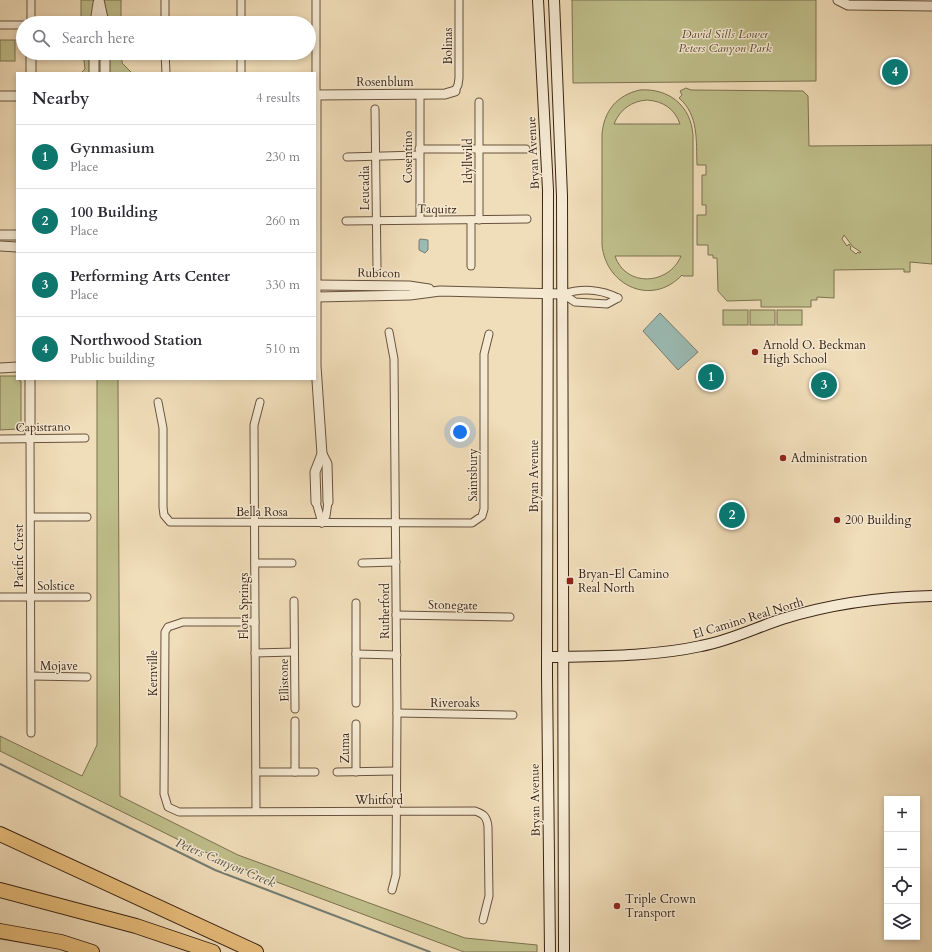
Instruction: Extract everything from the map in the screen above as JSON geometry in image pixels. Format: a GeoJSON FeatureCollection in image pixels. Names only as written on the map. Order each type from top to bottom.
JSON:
{"type":"FeatureCollection","features":[{"type":"Feature","properties":{"kind":"highway"},"geometry":{"type":"LineString","coordinates":[[0,834],[256,952]]}},
{"type":"Feature","properties":{"kind":"highway"},"geometry":{"type":"LineString","coordinates":[[0,890],[136,926],[213,952]]}},
{"type":"Feature","properties":{"kind":"highway"},"geometry":{"type":"LineString","coordinates":[[0,931],[61,942],[92,952]]}},
{"type":"Feature","properties":{"kind":"main road","name":"Bryan Avenue"},"geometry":{"type":"LineString","coordinates":[[538,0],[540,70],[547,157],[547,658],[550,952]]}},
{"type":"Feature","properties":{"kind":"main road"},"geometry":{"type":"LineString","coordinates":[[554,0],[561,127],[563,294],[564,952]]}},
{"type":"Feature","properties":{"kind":"main road","name":"El Camino Real North"},"geometry":{"type":"LineString","coordinates":[[547,658],[645,654],[684,650],[703,646],[782,619],[830,608],[876,599],[932,596]]}},
{"type":"Feature","properties":{"kind":"main road"},"geometry":{"type":"LineString","coordinates":[[548,784],[554,790],[556,844],[559,856],[563,860]]}},
{"type":"Feature","properties":{"kind":"street"},"geometry":{"type":"LineString","coordinates":[[31,0],[31,16]]}},
{"type":"Feature","properties":{"kind":"street"},"geometry":{"type":"LineString","coordinates":[[96,16],[99,0]]}},
{"type":"Feature","properties":{"kind":"street"},"geometry":{"type":"LineString","coordinates":[[99,0],[102,16]]}},
{"type":"Feature","properties":{"kind":"street"},"geometry":{"type":"LineString","coordinates":[[165,0],[165,16]]}},
{"type":"Feature","properties":{"kind":"street"},"geometry":{"type":"LineString","coordinates":[[241,0],[241,16]]}},
{"type":"Feature","properties":{"kind":"street"},"geometry":{"type":"LineString","coordinates":[[316,0],[316,16]]}},
{"type":"Feature","properties":{"kind":"street","name":"Bolinas"},"geometry":{"type":"LineString","coordinates":[[455,90],[458,85],[459,78],[459,0]]}},
{"type":"Feature","properties":{"kind":"street"},"geometry":{"type":"LineString","coordinates":[[839,1],[848,5],[932,6]]}},
{"type":"Feature","properties":{"kind":"street"},"geometry":{"type":"LineString","coordinates":[[0,25],[16,25]]}},
{"type":"Feature","properties":{"kind":"street"},"geometry":{"type":"LineString","coordinates":[[31,60],[31,72]]}},
{"type":"Feature","properties":{"kind":"street"},"geometry":{"type":"LineString","coordinates":[[94,60],[94,72]]}},
{"type":"Feature","properties":{"kind":"street"},"geometry":{"type":"LineString","coordinates":[[105,60],[105,72]]}},
{"type":"Feature","properties":{"kind":"street"},"geometry":{"type":"LineString","coordinates":[[166,60],[166,72]]}},
{"type":"Feature","properties":{"kind":"street"},"geometry":{"type":"LineString","coordinates":[[241,60],[241,72]]}},
{"type":"Feature","properties":{"kind":"street"},"geometry":{"type":"LineString","coordinates":[[315,60],[315,72]]}},
{"type":"Feature","properties":{"kind":"street","name":"Rosenblum"},"geometry":{"type":"LineString","coordinates":[[316,95],[445,94],[455,90]]}},
{"type":"Feature","properties":{"kind":"street","name":"Cosentino"},"geometry":{"type":"LineString","coordinates":[[420,94],[420,219]]}},
{"type":"Feature","properties":{"kind":"street"},"geometry":{"type":"LineString","coordinates":[[0,96],[16,96]]}},
{"type":"Feature","properties":{"kind":"street","name":"Idyllwild"},"geometry":{"type":"LineString","coordinates":[[479,102],[479,220]]}},
{"type":"Feature","properties":{"kind":"street","name":"Leucadia"},"geometry":{"type":"LineString","coordinates":[[375,109],[377,267]]}},
{"type":"Feature","properties":{"kind":"street"},"geometry":{"type":"LineString","coordinates":[[347,157],[479,148],[526,149]]}},
{"type":"Feature","properties":{"kind":"street","name":"Taquitz"},"geometry":{"type":"LineString","coordinates":[[346,221],[527,219]]}},
{"type":"Feature","properties":{"kind":"street"},"geometry":{"type":"LineString","coordinates":[[471,220],[471,266]]}},
{"type":"Feature","properties":{"kind":"street"},"geometry":{"type":"LineString","coordinates":[[316,229],[316,366],[322,454],[327,464],[328,490],[326,516],[322,523]]}},
{"type":"Feature","properties":{"kind":"street"},"geometry":{"type":"LineString","coordinates":[[0,234],[16,235]]}},
{"type":"Feature","properties":{"kind":"street"},"geometry":{"type":"LineString","coordinates":[[0,246],[16,247]]}},
{"type":"Feature","properties":{"kind":"street","name":"Rubicon"},"geometry":{"type":"LineString","coordinates":[[317,284],[409,286],[440,291]]}},
{"type":"Feature","properties":{"kind":"street"},"geometry":{"type":"LineString","coordinates":[[575,290],[606,292],[618,298],[607,304],[575,302],[563,294],[575,290]]}},
{"type":"Feature","properties":{"kind":"street","name":"Rubicon"},"geometry":{"type":"LineString","coordinates":[[317,297],[403,295],[440,291],[563,294]]}},
{"type":"Feature","properties":{"kind":"street","name":"Rutherford"},"geometry":{"type":"LineString","coordinates":[[390,332],[394,359],[397,655],[396,875],[392,890]]}},
{"type":"Feature","properties":{"kind":"street","name":"Saintsbury"},"geometry":{"type":"LineString","coordinates":[[478,520],[482,516],[484,509],[484,354],[489,334]]}},
{"type":"Feature","properties":{"kind":"street"},"geometry":{"type":"LineString","coordinates":[[0,368],[16,368]]}},
{"type":"Feature","properties":{"kind":"street","name":"Pacific Crest"},"geometry":{"type":"LineString","coordinates":[[30,380],[31,733]]}},
{"type":"Feature","properties":{"kind":"street","name":"Bella Rosa"},"geometry":{"type":"LineString","coordinates":[[158,402],[163,428],[163,507],[167,520],[176,524],[395,522],[472,523],[478,520]]}},
{"type":"Feature","properties":{"kind":"street","name":"Flora Springs"},"geometry":{"type":"LineString","coordinates":[[256,811],[254,425],[260,402]]}},
{"type":"Feature","properties":{"kind":"street","name":"Capistrano"},"geometry":{"type":"LineString","coordinates":[[0,439],[85,438]]}},
{"type":"Feature","properties":{"kind":"street"},"geometry":{"type":"LineString","coordinates":[[322,454],[315,472],[316,502],[322,523]]}},
{"type":"Feature","properties":{"kind":"street"},"geometry":{"type":"LineString","coordinates":[[316,490],[328,490]]}},
{"type":"Feature","properties":{"kind":"street"},"geometry":{"type":"LineString","coordinates":[[31,517],[87,517]]}},
{"type":"Feature","properties":{"kind":"street"},"geometry":{"type":"LineString","coordinates":[[362,562],[396,562]]}},
{"type":"Feature","properties":{"kind":"street"},"geometry":{"type":"LineString","coordinates":[[255,563],[292,563]]}},
{"type":"Feature","properties":{"kind":"street","name":"Solstice"},"geometry":{"type":"LineString","coordinates":[[0,597],[87,597]]}},
{"type":"Feature","properties":{"kind":"street","name":"Ellistone"},"geometry":{"type":"LineString","coordinates":[[294,601],[295,708]]}},
{"type":"Feature","properties":{"kind":"street"},"geometry":{"type":"LineString","coordinates":[[356,603],[356,703]]}},
{"type":"Feature","properties":{"kind":"street","name":"Stonegate"},"geometry":{"type":"LineString","coordinates":[[396,616],[510,616]]}},
{"type":"Feature","properties":{"kind":"street","name":"Kernville"},"geometry":{"type":"LineString","coordinates":[[168,807],[165,802],[164,794],[165,632],[168,627],[183,622],[255,622]]}},
{"type":"Feature","properties":{"kind":"street","name":"Ellistone"},"geometry":{"type":"LineString","coordinates":[[255,653],[294,652]]}},
{"type":"Feature","properties":{"kind":"street"},"geometry":{"type":"LineString","coordinates":[[356,654],[397,655]]}},
{"type":"Feature","properties":{"kind":"street","name":"Mojave"},"geometry":{"type":"LineString","coordinates":[[32,676],[87,677]]}},
{"type":"Feature","properties":{"kind":"street","name":"Riveroaks"},"geometry":{"type":"LineString","coordinates":[[397,713],[513,715]]}},
{"type":"Feature","properties":{"kind":"street"},"geometry":{"type":"LineString","coordinates":[[295,721],[295,772]]}},
{"type":"Feature","properties":{"kind":"street","name":"Zuma"},"geometry":{"type":"LineString","coordinates":[[356,724],[356,772]]}},
{"type":"Feature","properties":{"kind":"street","name":"Zuma"},"geometry":{"type":"LineString","coordinates":[[337,772],[396,771]]}},
{"type":"Feature","properties":{"kind":"street"},"geometry":{"type":"LineString","coordinates":[[256,772],[316,772]]}},
{"type":"Feature","properties":{"kind":"street","name":"Whitford"},"geometry":{"type":"LineString","coordinates":[[168,807],[179,812],[475,810],[483,814],[487,820],[488,827],[489,888],[487,908],[483,920]]}},
{"type":"Feature","properties":{"kind":"green space"},"geometry":{"type":"Polygon","coordinates":[[[81,0],[121,0],[121,16],[81,16],[81,0]]]}},
{"type":"Feature","properties":{"kind":"green space","name":"David Sills Lower Peters Canyon Park"},"geometry":{"type":"Polygon","coordinates":[[[572,0],[816,0],[816,81],[573,83],[572,0]]]}},
{"type":"Feature","properties":{"kind":"green space"},"geometry":{"type":"Polygon","coordinates":[[[0,40],[15,40],[15,61],[0,61],[0,40]]]}},
{"type":"Feature","properties":{"kind":"green space"},"geometry":{"type":"Polygon","coordinates":[[[84,60],[122,60],[122,63],[131,72],[82,72],[85,69],[84,60]]]}},
{"type":"Feature","properties":{"kind":"green space"},"geometry":{"type":"Polygon","coordinates":[[[686,88],[691,90],[803,91],[808,96],[809,146],[932,145],[932,264],[910,262],[910,272],[904,272],[904,269],[834,270],[834,298],[817,297],[817,300],[811,300],[811,307],[761,307],[761,300],[727,301],[718,291],[717,258],[713,258],[713,255],[708,255],[708,245],[697,245],[697,215],[706,215],[706,205],[702,205],[702,175],[706,175],[706,165],[697,165],[696,138],[693,120],[690,112],[679,98],[682,95],[680,91],[686,88]],[[844,235],[842,239],[847,246],[849,244],[851,247],[850,249],[856,254],[861,252],[853,247],[844,235]]]}},
{"type":"Feature","properties":{"kind":"green space"},"geometry":{"type":"Polygon","coordinates":[[[651,90],[660,92],[677,101],[688,115],[693,135],[693,276],[682,275],[670,285],[657,290],[645,290],[632,287],[621,281],[612,271],[605,259],[602,245],[603,126],[613,105],[618,100],[632,92],[651,90]],[[647,100],[636,102],[627,107],[623,110],[614,124],[680,124],[675,114],[668,107],[658,102],[647,100]],[[615,256],[628,274],[638,278],[648,279],[667,273],[675,266],[681,256],[615,256]]]}},
{"type":"Feature","properties":{"kind":"green space"},"geometry":{"type":"Polygon","coordinates":[[[723,310],[748,310],[748,325],[723,325],[723,310]]]}},
{"type":"Feature","properties":{"kind":"green space"},"geometry":{"type":"Polygon","coordinates":[[[750,310],[775,310],[775,325],[750,325],[750,310]]]}},
{"type":"Feature","properties":{"kind":"green space"},"geometry":{"type":"Polygon","coordinates":[[[777,310],[802,310],[802,325],[777,325],[777,310]]]}},
{"type":"Feature","properties":{"kind":"green space"},"geometry":{"type":"Polygon","coordinates":[[[0,376],[16,376],[16,380],[21,381],[21,426],[18,429],[0,430],[0,376]]]}},
{"type":"Feature","properties":{"kind":"green space"},"geometry":{"type":"Polygon","coordinates":[[[97,380],[118,380],[120,796],[238,855],[465,938],[537,945],[537,952],[464,952],[258,875],[191,846],[0,751],[0,736],[82,776],[97,745],[97,380]]]}},
{"type":"Feature","properties":{"kind":"water"},"geometry":{"type":"Polygon","coordinates":[[[420,239],[428,240],[428,250],[425,253],[419,250],[420,239]]]}},
{"type":"Feature","properties":{"kind":"water"},"geometry":{"type":"Polygon","coordinates":[[[660,313],[698,352],[678,370],[643,331],[660,313]]]}},
{"type":"Feature","properties":{"kind":"waterway","name":"Peters Canyon Creek"},"geometry":{"type":"LineString","coordinates":[[0,764],[215,870],[430,952]]}},
{"type":"Feature","properties":{"kind":"place","name":"Northwood Station"},"geometry":{"type":"Point","coordinates":[895,72]}},
{"type":"Feature","properties":{"kind":"place","name":"Arnold O. Beckman High School"},"geometry":{"type":"Point","coordinates":[755,352]}},
{"type":"Feature","properties":{"kind":"place","name":"Gynmasium"},"geometry":{"type":"Point","coordinates":[711,377]}},
{"type":"Feature","properties":{"kind":"place","name":"Performing Arts Center"},"geometry":{"type":"Point","coordinates":[824,385]}},
{"type":"Feature","properties":{"kind":"place","name":"Administration"},"geometry":{"type":"Point","coordinates":[783,458]}},
{"type":"Feature","properties":{"kind":"place","name":"100 Building"},"geometry":{"type":"Point","coordinates":[732,515]}},
{"type":"Feature","properties":{"kind":"place","name":"200 Building"},"geometry":{"type":"Point","coordinates":[837,520]}},
{"type":"Feature","properties":{"kind":"place","name":"Bryan-El Camino Real North"},"geometry":{"type":"Point","coordinates":[570,581]}},
{"type":"Feature","properties":{"kind":"place","name":"Triple Crown Transport"},"geometry":{"type":"Point","coordinates":[617,906]}}]}
